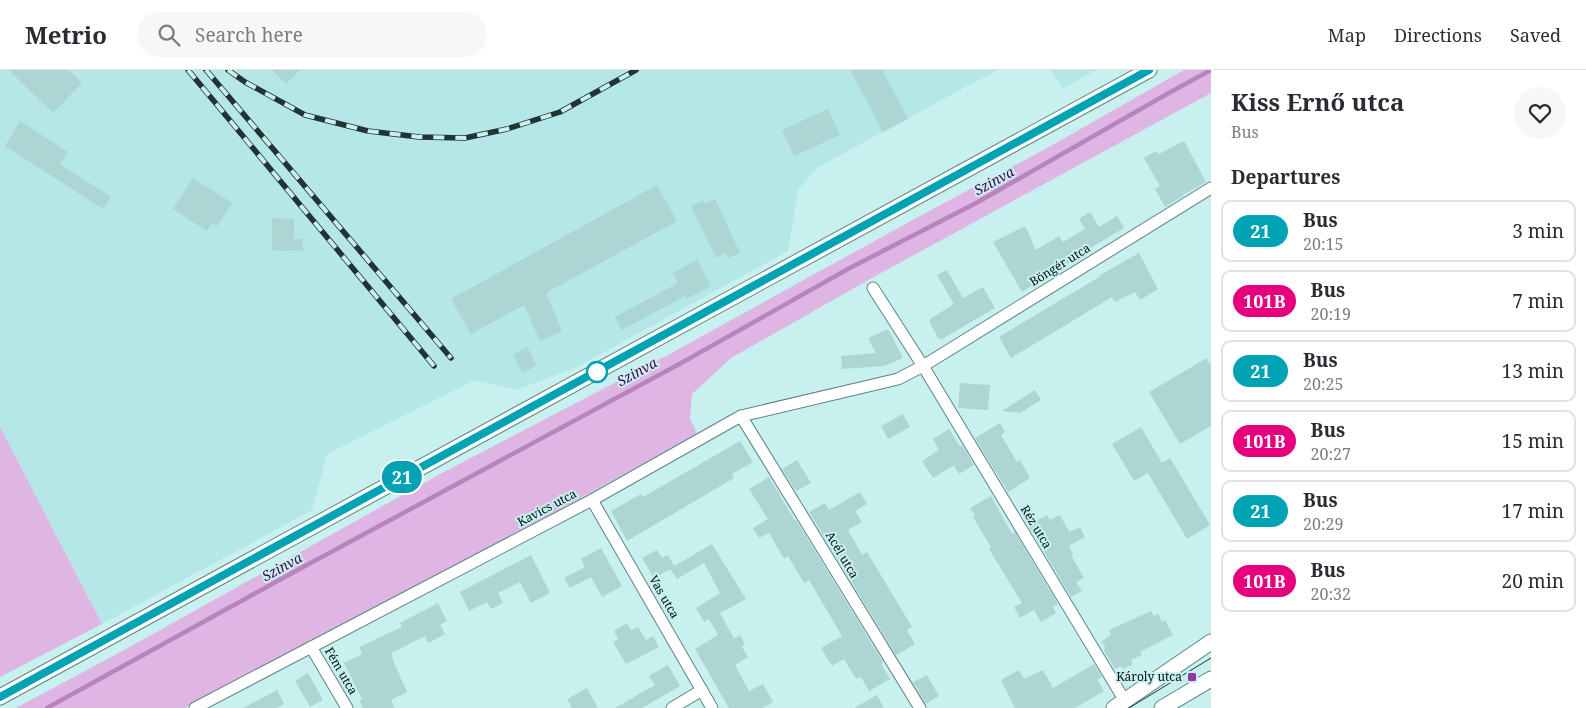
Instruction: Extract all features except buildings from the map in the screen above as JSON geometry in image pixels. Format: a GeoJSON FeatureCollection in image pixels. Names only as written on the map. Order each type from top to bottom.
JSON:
{"type":"FeatureCollection","features":[{"type":"Feature","properties":{"kind":"street"},"geometry":{"type":"LineString","coordinates":[[0,697],[1149,70]]}},
{"type":"Feature","properties":{"kind":"street","name":"Böngér utca"},"geometry":{"type":"LineString","coordinates":[[923,366],[1211,188]]}},
{"type":"Feature","properties":{"kind":"street","name":"Réz utca"},"geometry":{"type":"LineString","coordinates":[[873,288],[923,366],[1120,705]]}},
{"type":"Feature","properties":{"kind":"street","name":"Kavics utca"},"geometry":{"type":"LineString","coordinates":[[195,708],[592,500],[741,416],[898,379],[923,366]]}},
{"type":"Feature","properties":{"kind":"street","name":"Acél utca"},"geometry":{"type":"LineString","coordinates":[[741,416],[920,708]]}},
{"type":"Feature","properties":{"kind":"street","name":"Vas utca"},"geometry":{"type":"LineString","coordinates":[[592,500],[712,708]]}},
{"type":"Feature","properties":{"kind":"street"},"geometry":{"type":"LineString","coordinates":[[1120,705],[1211,642]]}},
{"type":"Feature","properties":{"kind":"street","name":"Fém utca"},"geometry":{"type":"LineString","coordinates":[[311,647],[347,708]]}},
{"type":"Feature","properties":{"kind":"street"},"geometry":{"type":"LineString","coordinates":[[1162,708],[1211,679]]}},
{"type":"Feature","properties":{"kind":"street"},"geometry":{"type":"LineString","coordinates":[[672,708],[702,690]]}},
{"type":"Feature","properties":{"kind":"shaded area"},"geometry":{"type":"Polygon","coordinates":[[[0,70],[997,70],[818,167],[798,190],[788,251],[575,368],[516,390],[475,380],[327,454],[312,510],[102,624],[0,427],[0,70]]]}},
{"type":"Feature","properties":{"kind":"shaded area"},"geometry":{"type":"Polygon","coordinates":[[[1051,70],[1096,70],[1063,88],[1051,70]]]}},
{"type":"Feature","properties":{"kind":"shaded area"},"geometry":{"type":"Polygon","coordinates":[[[1184,70],[1211,70],[1211,93],[870,279],[731,358],[692,394],[690,418],[697,434],[526,528],[185,708],[16,708],[442,473],[668,355],[1049,147],[1184,70]]]}},
{"type":"Feature","properties":{"kind":"shaded area"},"geometry":{"type":"Polygon","coordinates":[[[0,427],[102,624],[0,677],[0,427]]]}},
{"type":"Feature","properties":{"kind":"waterway","name":"Szinva"},"geometry":{"type":"LineString","coordinates":[[47,708],[683,362],[848,269],[978,202],[1211,70]]}},
{"type":"Feature","properties":{"kind":"tram line"},"geometry":{"type":"LineString","coordinates":[[1129,708],[1211,658]]}},
{"type":"Feature","properties":{"kind":"railway"},"geometry":{"type":"LineString","coordinates":[[188,70],[434,366]]}},
{"type":"Feature","properties":{"kind":"railway"},"geometry":{"type":"LineString","coordinates":[[206,70],[451,358]]}},
{"type":"Feature","properties":{"kind":"railway"},"geometry":{"type":"LineString","coordinates":[[228,70],[245,82],[305,115],[368,131],[419,137],[465,138],[507,129],[560,112],[636,70]]}},
{"type":"Feature","properties":{"kind":"bus line","name":"21"},"geometry":{"type":"LineString","coordinates":[[0,697],[1149,70]]}},
{"type":"Feature","properties":{"kind":"place","name":"Károly utca"},"geometry":{"type":"Point","coordinates":[1192,677]}}]}
